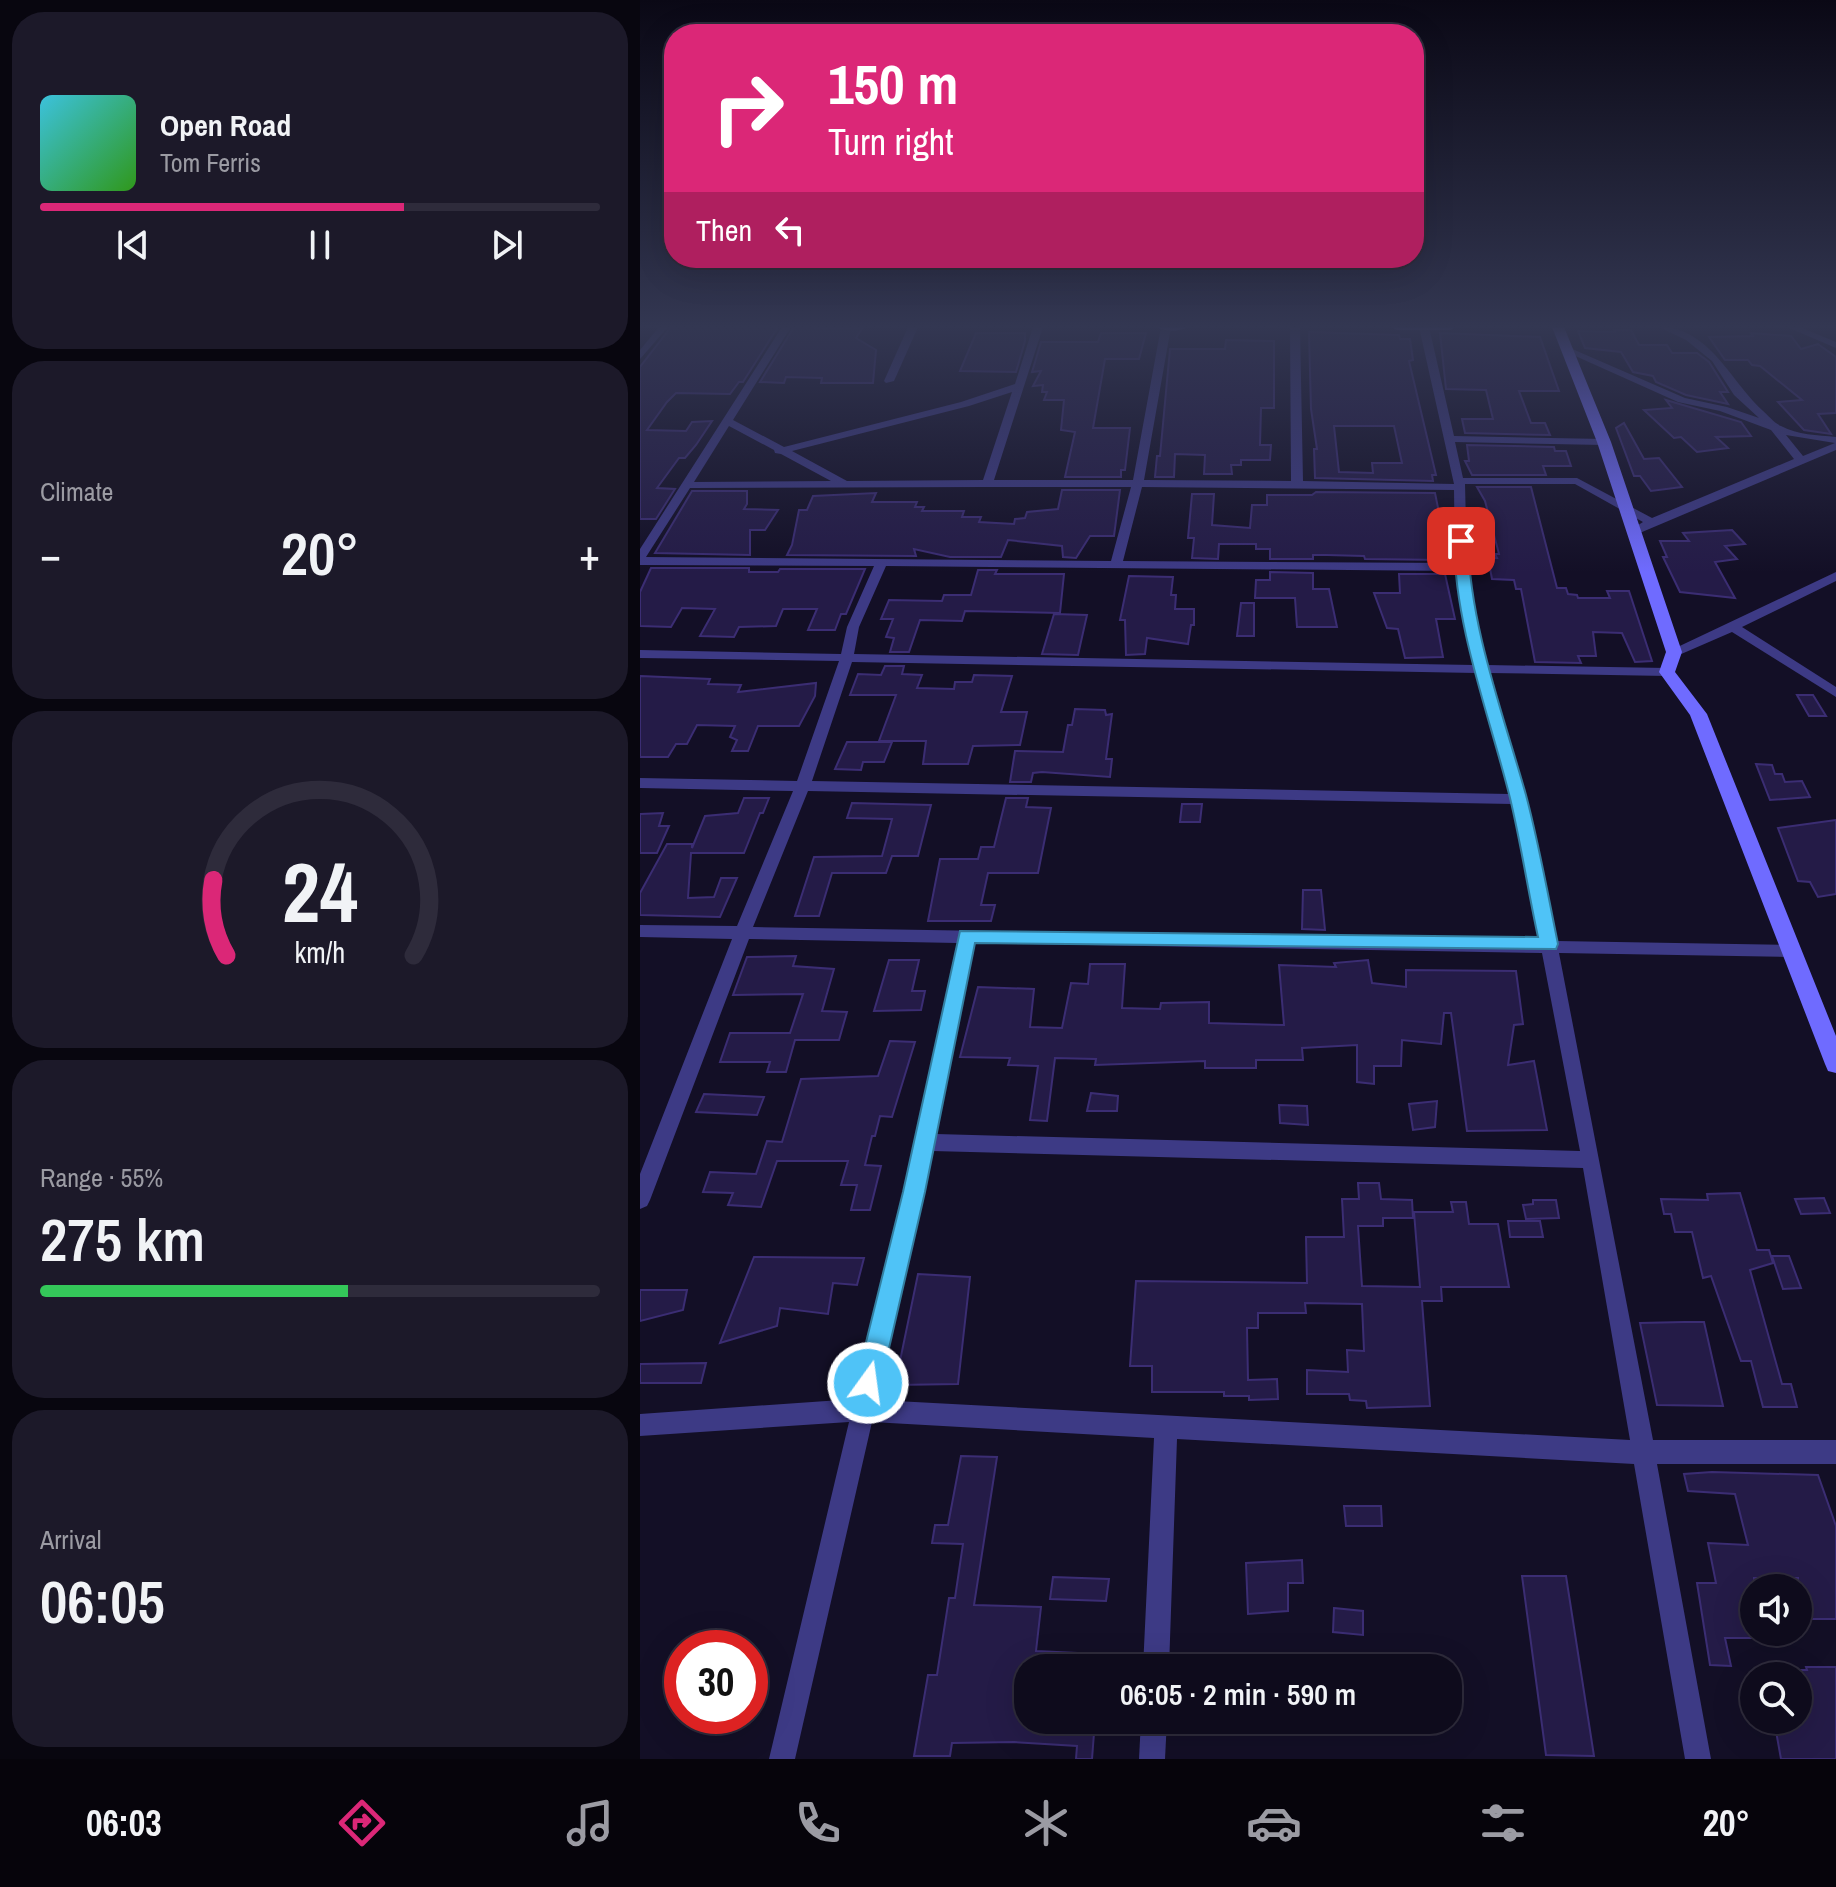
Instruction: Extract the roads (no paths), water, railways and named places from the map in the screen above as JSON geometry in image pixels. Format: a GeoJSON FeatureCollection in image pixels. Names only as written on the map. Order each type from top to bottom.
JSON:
{"type":"FeatureCollection","features":[{"type":"Feature","properties":{"kind":"street"},"geometry":{"type":"LineString","coordinates":[[640,560],[735,409]]}},
{"type":"Feature","properties":{"kind":"street"},"geometry":{"type":"LineString","coordinates":[[779,451],[945,409]]}},
{"type":"Feature","properties":{"kind":"street"},"geometry":{"type":"LineString","coordinates":[[987,485],[1012,409]]}},
{"type":"Feature","properties":{"kind":"street"},"geometry":{"type":"LineString","coordinates":[[1117,562],[1138,481],[1151,409]]}},
{"type":"Feature","properties":{"kind":"street"},"geometry":{"type":"LineString","coordinates":[[1296,409],[1297,483]]}},
{"type":"Feature","properties":{"kind":"street"},"geometry":{"type":"LineString","coordinates":[[1443,409],[1460,484],[1461,567],[1482,671],[1518,799],[1549,944],[1591,1160],[1698,1759]]}},
{"type":"Feature","properties":{"kind":"street"},"geometry":{"type":"LineString","coordinates":[[1591,409],[1635,531],[1671,662],[1698,714],[1836,1064]]}},
{"type":"Feature","properties":{"kind":"street"},"geometry":{"type":"LineString","coordinates":[[1723,409],[1798,436],[1836,443]]}},
{"type":"Feature","properties":{"kind":"street"},"geometry":{"type":"LineString","coordinates":[[1755,409],[1800,459]]}},
{"type":"Feature","properties":{"kind":"street"},"geometry":{"type":"LineString","coordinates":[[728,421],[847,485]]}},
{"type":"Feature","properties":{"kind":"street"},"geometry":{"type":"LineString","coordinates":[[1450,439],[1604,442]]}},
{"type":"Feature","properties":{"kind":"street"},"geometry":{"type":"LineString","coordinates":[[1635,531],[1836,443]]}},
{"type":"Feature","properties":{"kind":"street"},"geometry":{"type":"LineString","coordinates":[[687,485],[987,485],[1138,481],[1460,484],[1577,481],[1651,522]]}},
{"type":"Feature","properties":{"kind":"street"},"geometry":{"type":"LineString","coordinates":[[640,560],[1461,567]]}},
{"type":"Feature","properties":{"kind":"street"},"geometry":{"type":"LineString","coordinates":[[640,1200],[802,788],[846,660],[853,627],[881,564]]}},
{"type":"Feature","properties":{"kind":"street"},"geometry":{"type":"LineString","coordinates":[[640,654],[1482,671],[1671,662],[1836,576]]}},
{"type":"Feature","properties":{"kind":"street"},"geometry":{"type":"LineString","coordinates":[[1733,627],[1836,693]]}},
{"type":"Feature","properties":{"kind":"street"},"geometry":{"type":"LineString","coordinates":[[640,783],[1518,799]]}},
{"type":"Feature","properties":{"kind":"street"},"geometry":{"type":"LineString","coordinates":[[640,931],[1549,944],[1791,951]]}},
{"type":"Feature","properties":{"kind":"street"},"geometry":{"type":"LineString","coordinates":[[782,1759],[925,1142],[967,936]]}},
{"type":"Feature","properties":{"kind":"street"},"geometry":{"type":"LineString","coordinates":[[925,1142],[1591,1160]]}},
{"type":"Feature","properties":{"kind":"street"},"geometry":{"type":"LineString","coordinates":[[640,1425],[862,1410],[1600,1452],[1836,1452]]}},
{"type":"Feature","properties":{"kind":"street"},"geometry":{"type":"LineString","coordinates":[[1157,1654],[1166,1429]]}},
{"type":"Feature","properties":{"kind":"street"},"geometry":{"type":"LineString","coordinates":[[1152,1759],[1153,1734]]}}]}
